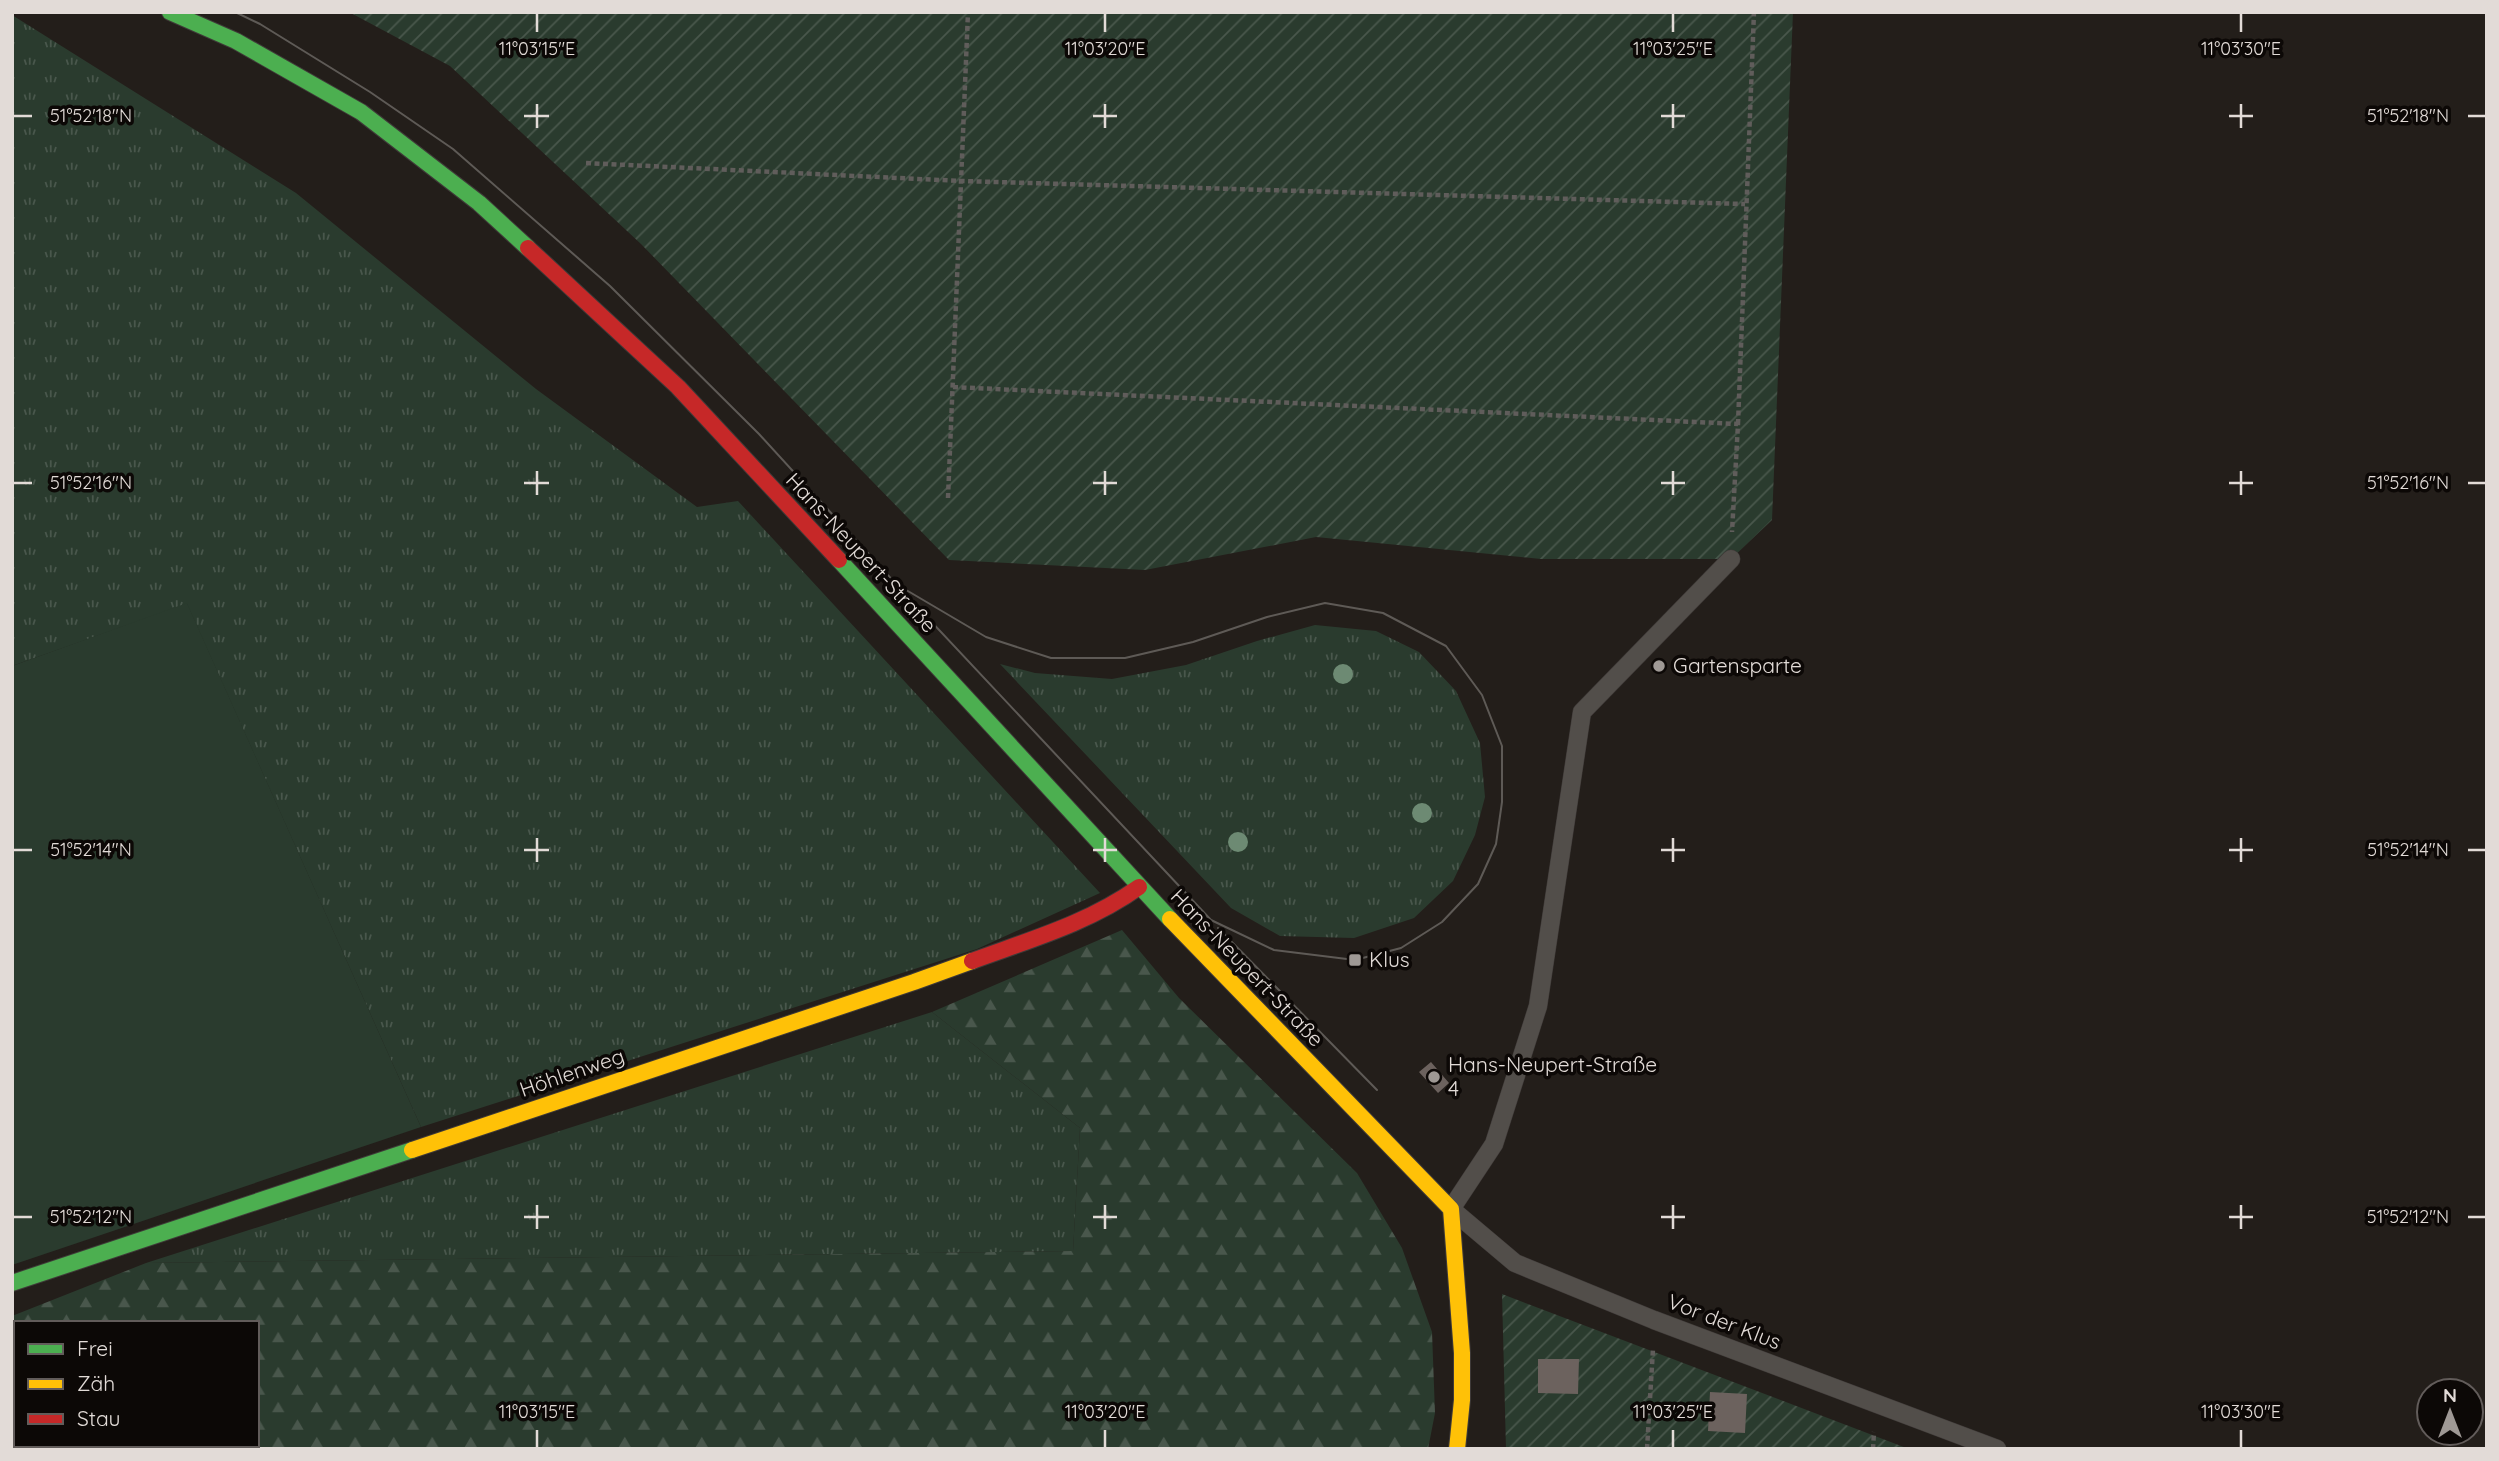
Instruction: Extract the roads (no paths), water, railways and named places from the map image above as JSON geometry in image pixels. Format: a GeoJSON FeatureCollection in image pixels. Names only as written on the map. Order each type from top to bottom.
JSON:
{"type":"FeatureCollection","features":[{"type":"Feature","properties":{"kind":"street","name":"Hans-Neupert-Straße"},"geometry":{"type":"LineString","coordinates":[[170,12],[236,41],[361,112],[479,203],[678,387],[1139,887],[1451,1209]]}},
{"type":"Feature","properties":{"kind":"street","name":"Höhlenweg"},"geometry":{"type":"LineString","coordinates":[[12,1283],[914,982],[1087,918],[1117,903],[1139,887]]}},
{"type":"Feature","properties":{"kind":"street"},"geometry":{"type":"LineString","coordinates":[[1451,1209],[1462,1353],[1462,1400],[1457,1449]]}},
{"type":"Feature","properties":{"kind":"lane"},"geometry":{"type":"LineString","coordinates":[[1451,1209],[1494,1144],[1538,1006],[1582,712],[1731,559]]}},
{"type":"Feature","properties":{"kind":"lane","name":"Vor der Klus"},"geometry":{"type":"LineString","coordinates":[[1451,1209],[1515,1263],[1654,1320],[1997,1449]]}},
{"type":"Feature","properties":{"kind":"tram line"},"geometry":{"type":"LineString","coordinates":[[235,12],[260,24],[370,92],[453,149],[610,286],[759,434],[896,584],[1211,920],[1274,950],[1355,960],[1401,948],[1442,922],[1478,884],[1496,844],[1502,802],[1502,746],[1482,695],[1446,646],[1383,613],[1325,603],[1267,617],[1193,642],[1125,658],[1051,658],[986,637],[896,584]]}},
{"type":"Feature","properties":{"kind":"tram line"},"geometry":{"type":"LineString","coordinates":[[1218,928],[1377,1090]]}},
{"type":"Feature","properties":{"kind":"place","name":"Gartensparte"},"geometry":{"type":"Point","coordinates":[1659,666]}},
{"type":"Feature","properties":{"kind":"place","name":"Klus"},"geometry":{"type":"Point","coordinates":[1355,960]}},
{"type":"Feature","properties":{"kind":"place","name":"Hans-Neupert-Straße 4"},"geometry":{"type":"Point","coordinates":[1434,1077]}}]}
